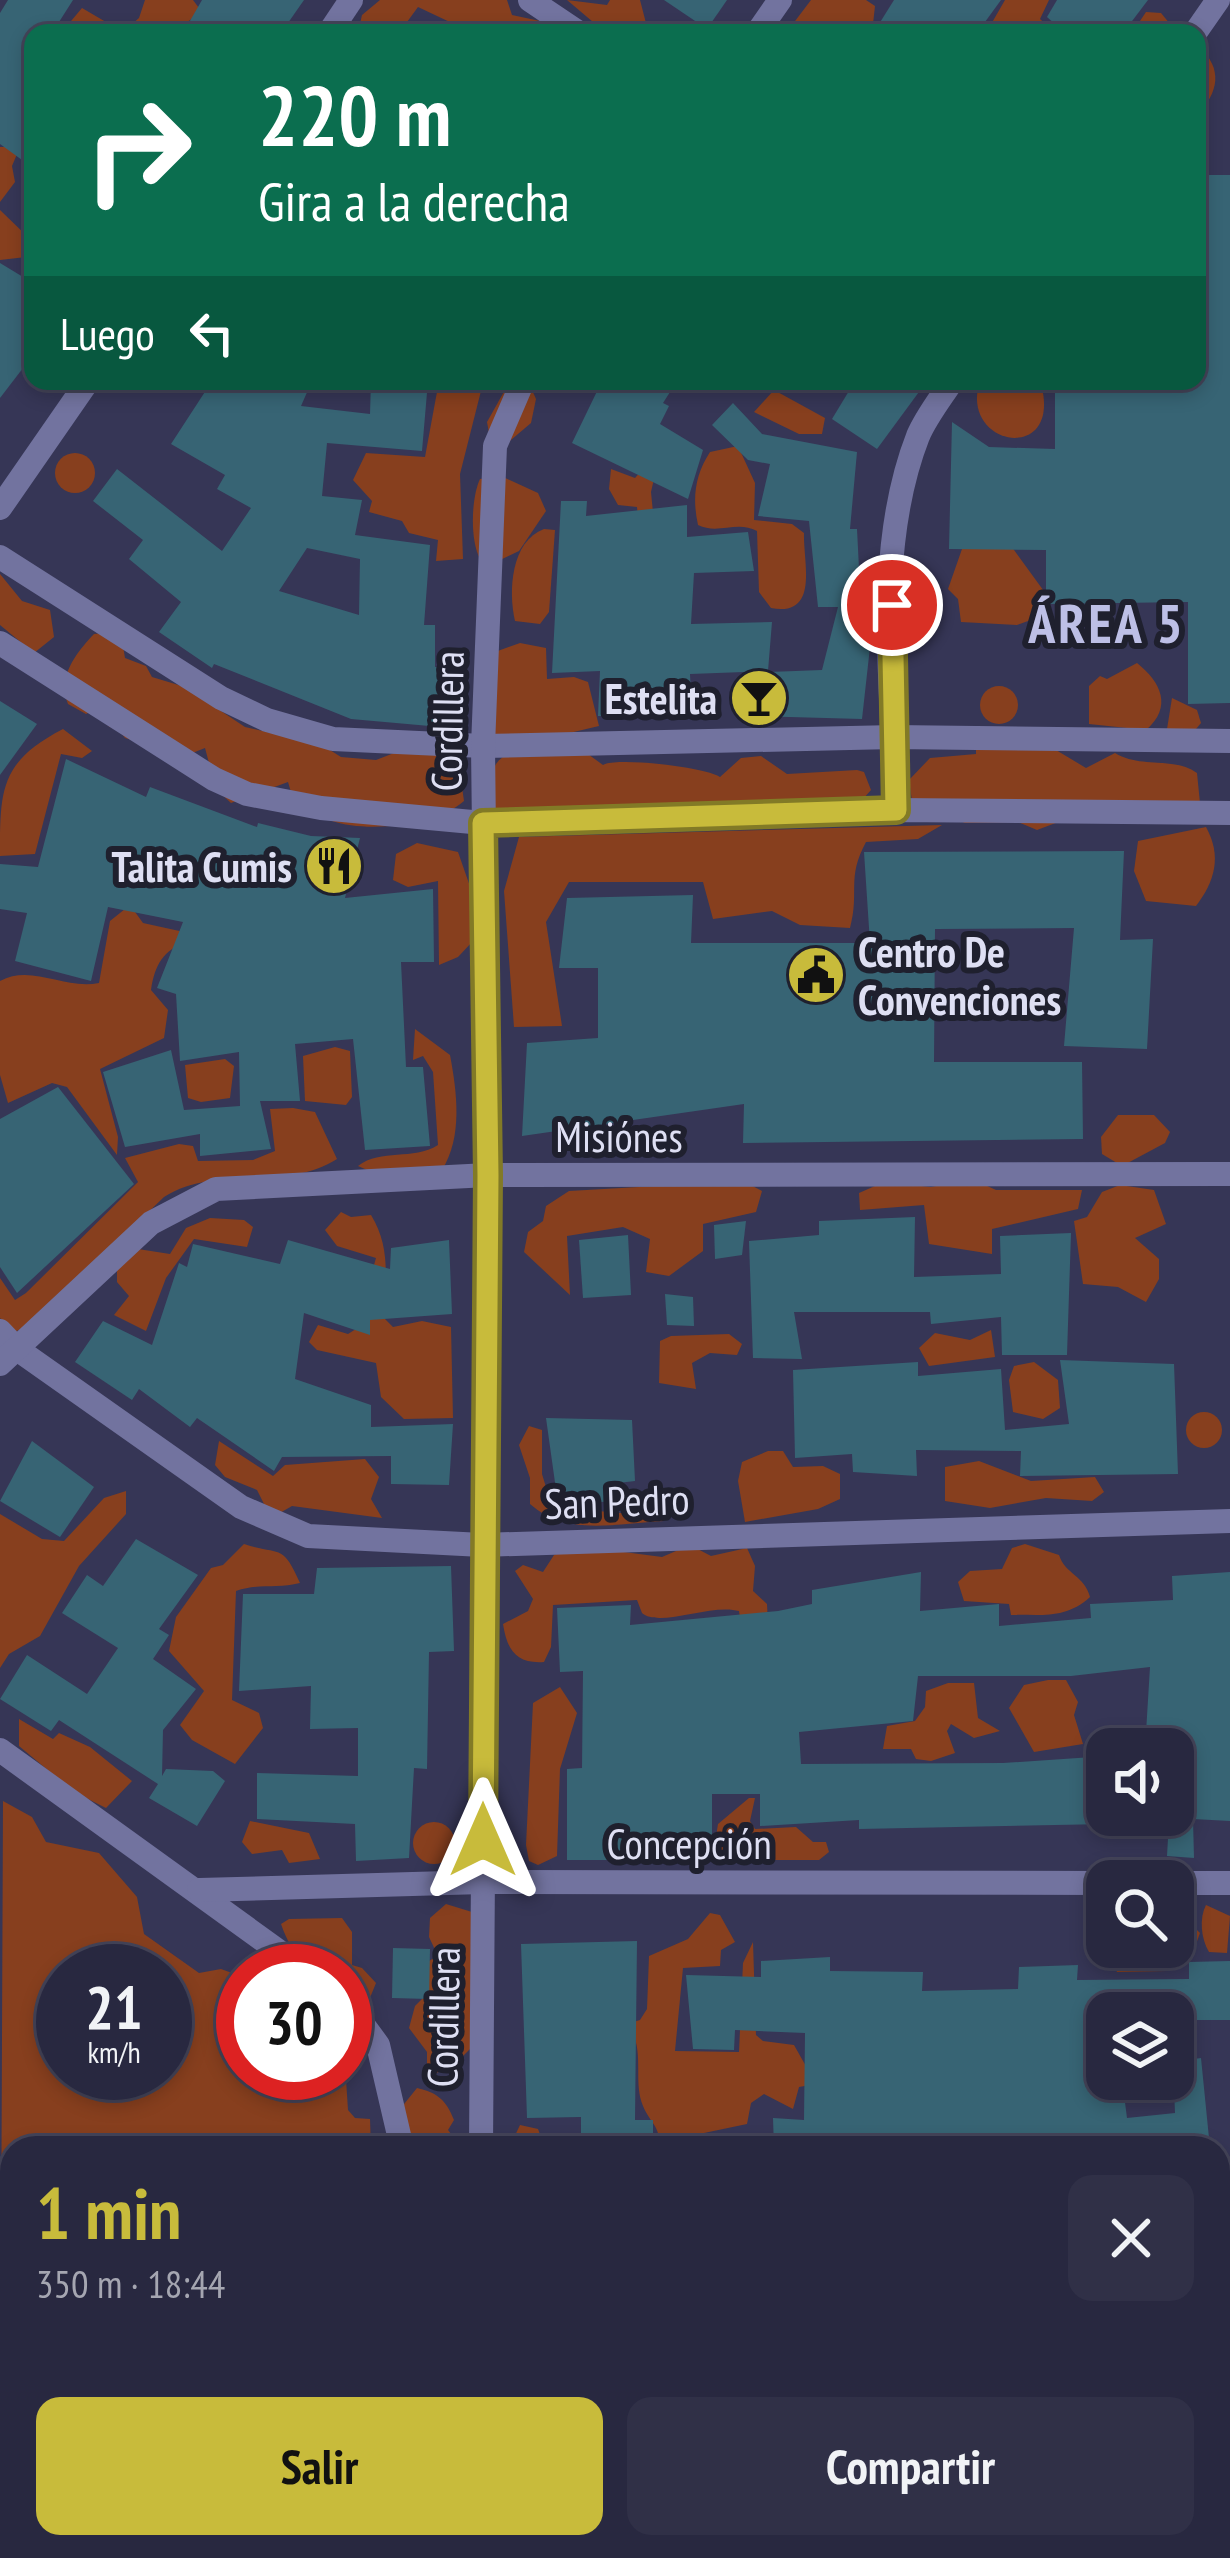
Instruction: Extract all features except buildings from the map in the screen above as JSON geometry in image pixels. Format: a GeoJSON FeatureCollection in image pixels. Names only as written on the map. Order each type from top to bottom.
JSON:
{"type":"FeatureCollection","features":[{"type":"Feature","properties":{"kind":"street"},"geometry":{"type":"LineString","coordinates":[[530,0],[566,24]]}},
{"type":"Feature","properties":{"kind":"street"},"geometry":{"type":"LineString","coordinates":[[0,508],[82,390]]}},
{"type":"Feature","properties":{"kind":"street","name":"Cordillera"},"geometry":{"type":"LineString","coordinates":[[481,2136],[488,1175],[483,746],[495,446],[519,390]]}},
{"type":"Feature","properties":{"kind":"street"},"geometry":{"type":"LineString","coordinates":[[896,810],[892,561],[905,478],[920,431],[946,390]]}},
{"type":"Feature","properties":{"kind":"street"},"geometry":{"type":"LineString","coordinates":[[0,557],[221,698],[267,721],[333,739],[483,746],[894,737],[1230,741]]}},
{"type":"Feature","properties":{"kind":"street"},"geometry":{"type":"LineString","coordinates":[[0,643],[179,760],[247,794],[321,808],[483,823],[896,810],[1230,813]]}},
{"type":"Feature","properties":{"kind":"street","name":"Misiónes"},"geometry":{"type":"LineString","coordinates":[[6,1348],[151,1223],[216,1189],[488,1175],[1230,1174]]}},
{"type":"Feature","properties":{"kind":"street","name":"San Pedro"},"geometry":{"type":"LineString","coordinates":[[6,1348],[242,1507],[308,1536],[482,1545],[1230,1521]]}},
{"type":"Feature","properties":{"kind":"street"},"geometry":{"type":"LineString","coordinates":[[0,1750],[270,1944]]}},
{"type":"Feature","properties":{"kind":"street","name":"Concepción"},"geometry":{"type":"LineString","coordinates":[[199,1890],[483,1882],[1086,1883]]}},
{"type":"Feature","properties":{"kind":"street"},"geometry":{"type":"LineString","coordinates":[[1194,1883],[1230,1883]]}},
{"type":"Feature","properties":{"kind":"street"},"geometry":{"type":"LineString","coordinates":[[372,2037],[378,2045],[399,2136]]}},
{"type":"Feature","properties":{"kind":"shaded area"},"geometry":{"type":"Polygon","coordinates":[[[145,0],[193,0],[202,12],[184,24],[132,24],[145,0]]]}},
{"type":"Feature","properties":{"kind":"shaded area"},"geometry":{"type":"Polygon","coordinates":[[[380,0],[507,0],[512,15],[543,24],[454,24],[418,7],[406,24],[360,24],[362,15],[380,0]]]}},
{"type":"Feature","properties":{"kind":"shaded area"},"geometry":{"type":"Polygon","coordinates":[[[567,0],[607,5],[610,0],[640,0],[646,24],[595,24],[567,0]]]}},
{"type":"Feature","properties":{"kind":"shaded area"},"geometry":{"type":"Polygon","coordinates":[[[811,0],[866,0],[875,6],[873,24],[793,24],[811,0]]]}},
{"type":"Feature","properties":{"kind":"shaded area"},"geometry":{"type":"Polygon","coordinates":[[[1005,0],[1049,0],[1040,19],[1045,24],[991,24],[1005,0]]]}},
{"type":"Feature","properties":{"kind":"shaded area"},"geometry":{"type":"Polygon","coordinates":[[[82,8],[109,24],[69,24],[82,8]]]}},
{"type":"Feature","properties":{"kind":"shaded area"},"geometry":{"type":"Polygon","coordinates":[[[1146,12],[1161,13],[1170,24],[1138,24],[1146,12]]]}},
{"type":"Feature","properties":{"kind":"shaded area"},"geometry":{"type":"Polygon","coordinates":[[[1206,54],[1215,72],[1206,103],[1206,54]]]}},
{"type":"Feature","properties":{"kind":"shaded area"},"geometry":{"type":"Polygon","coordinates":[[[0,147],[20,147],[12,166],[15,182],[0,202],[0,147]]]}},
{"type":"Feature","properties":{"kind":"shaded area"},"geometry":{"type":"Polygon","coordinates":[[[0,210],[24,233],[24,257],[0,260],[0,210]]]}},
{"type":"Feature","properties":{"kind":"shaded area"},"geometry":{"type":"Polygon","coordinates":[[[437,390],[481,390],[460,474],[463,559],[436,561],[438,540],[409,533],[402,521],[369,512],[372,501],[353,480],[366,453],[425,457],[437,390]]]}},
{"type":"Feature","properties":{"kind":"shaded area"},"geometry":{"type":"Polygon","coordinates":[[[505,390],[532,390],[536,399],[531,423],[504,446],[489,433],[487,422],[505,390]]]}},
{"type":"Feature","properties":{"kind":"shaded area"},"geometry":{"type":"Polygon","coordinates":[[[774,390],[825,418],[822,434],[799,434],[754,412],[774,390]]]}},
{"type":"Feature","properties":{"kind":"shaded area"},"geometry":{"type":"Polygon","coordinates":[[[979,390],[1042,390],[1044,410],[1038,427],[1026,436],[1010,438],[983,421],[979,390]]]}},
{"type":"Feature","properties":{"kind":"shaded area"},"geometry":{"type":"Polygon","coordinates":[[[738,446],[755,483],[754,520],[792,524],[804,533],[806,585],[797,604],[786,609],[771,608],[759,592],[757,531],[698,525],[696,487],[705,461],[710,452],[738,446]]]}},
{"type":"Feature","properties":{"kind":"shaded area"},"geometry":{"type":"Polygon","coordinates":[[[75,453],[89,459],[95,473],[89,487],[75,493],[61,487],[55,473],[61,459],[75,453]]]}},
{"type":"Feature","properties":{"kind":"shaded area"},"geometry":{"type":"Polygon","coordinates":[[[644,468],[656,470],[651,492],[655,533],[638,518],[637,507],[618,505],[609,489],[611,469],[635,478],[644,468]]]}},
{"type":"Feature","properties":{"kind":"shaded area"},"geometry":{"type":"Polygon","coordinates":[[[501,476],[538,493],[546,511],[519,551],[494,563],[480,559],[473,508],[480,479],[501,476]]]}},
{"type":"Feature","properties":{"kind":"shaded area"},"geometry":{"type":"Polygon","coordinates":[[[544,529],[555,530],[549,612],[540,624],[515,621],[512,582],[518,555],[544,529]]]}},
{"type":"Feature","properties":{"kind":"shaded area"},"geometry":{"type":"Polygon","coordinates":[[[1009,543],[1046,594],[1039,617],[1017,625],[961,622],[958,599],[948,589],[962,549],[1009,543]]]}},
{"type":"Feature","properties":{"kind":"shaded area"},"geometry":{"type":"Polygon","coordinates":[[[0,574],[22,601],[50,610],[54,637],[34,653],[0,625],[0,574]]]}},
{"type":"Feature","properties":{"kind":"shaded area"},"geometry":{"type":"Polygon","coordinates":[[[104,633],[123,646],[125,658],[146,666],[152,677],[185,687],[245,727],[322,745],[341,757],[376,760],[430,739],[460,773],[464,801],[436,816],[382,827],[332,821],[331,813],[293,799],[288,782],[231,803],[216,789],[205,748],[185,756],[125,738],[116,726],[109,727],[104,705],[86,714],[68,704],[65,684],[70,666],[94,634],[104,633]]]}},
{"type":"Feature","properties":{"kind":"shaded area"},"geometry":{"type":"Polygon","coordinates":[[[520,643],[546,648],[547,679],[574,677],[588,682],[599,726],[561,735],[493,734],[495,652],[520,643]]]}},
{"type":"Feature","properties":{"kind":"shaded area"},"geometry":{"type":"Polygon","coordinates":[[[1137,663],[1161,695],[1154,721],[1146,730],[1089,724],[1089,686],[1100,676],[1107,679],[1137,663]]]}},
{"type":"Feature","properties":{"kind":"shaded area"},"geometry":{"type":"Polygon","coordinates":[[[999,686],[1012,692],[1018,705],[1012,718],[999,724],[986,718],[980,705],[986,692],[999,686]]]}},
{"type":"Feature","properties":{"kind":"shaded area"},"geometry":{"type":"Polygon","coordinates":[[[1172,698],[1197,710],[1201,723],[1196,729],[1167,729],[1172,698]]]}},
{"type":"Feature","properties":{"kind":"shaded area"},"geometry":{"type":"Polygon","coordinates":[[[63,729],[92,751],[82,758],[61,754],[35,854],[0,856],[8,780],[27,753],[63,729]]]}},
{"type":"Feature","properties":{"kind":"shaded area"},"geometry":{"type":"Polygon","coordinates":[[[1046,744],[1086,768],[1115,753],[1188,768],[1197,773],[1200,803],[1069,818],[1037,830],[1018,822],[965,823],[912,801],[909,780],[930,758],[976,754],[976,748],[1046,744]]]}},
{"type":"Feature","properties":{"kind":"shaded area"},"geometry":{"type":"Polygon","coordinates":[[[581,749],[603,765],[661,764],[720,777],[741,758],[761,756],[787,774],[864,772],[871,790],[863,799],[792,807],[779,800],[729,808],[719,801],[696,812],[498,827],[492,779],[504,756],[517,751],[581,749]]]}},
{"type":"Feature","properties":{"kind":"shaded area"},"geometry":{"type":"Polygon","coordinates":[[[942,825],[918,839],[866,842],[856,866],[850,928],[800,925],[772,911],[713,919],[703,882],[569,882],[546,922],[562,1026],[514,1027],[504,891],[519,837],[942,825]]]}},
{"type":"Feature","properties":{"kind":"shaded area"},"geometry":{"type":"Polygon","coordinates":[[[1206,827],[1214,848],[1214,868],[1196,906],[1146,901],[1134,871],[1138,841],[1206,827]]]}},
{"type":"Feature","properties":{"kind":"shaded area"},"geometry":{"type":"Polygon","coordinates":[[[417,843],[458,852],[473,895],[473,941],[458,957],[439,965],[438,881],[408,887],[393,880],[396,854],[417,843]]]}},
{"type":"Feature","properties":{"kind":"shaded area"},"geometry":{"type":"Polygon","coordinates":[[[130,905],[143,923],[184,932],[187,941],[166,954],[153,981],[151,990],[168,1010],[164,1038],[100,1069],[118,1137],[117,1155],[67,1087],[52,1083],[8,1103],[0,1075],[0,981],[24,975],[99,983],[110,921],[130,905]]]}},
{"type":"Feature","properties":{"kind":"shaded area"},"geometry":{"type":"Polygon","coordinates":[[[415,1029],[450,1055],[456,1099],[453,1143],[442,1170],[374,1173],[358,1166],[377,1157],[438,1145],[433,1072],[423,1056],[413,1060],[415,1029]]]}},
{"type":"Feature","properties":{"kind":"shaded area"},"geometry":{"type":"Polygon","coordinates":[[[335,1047],[350,1051],[352,1097],[346,1105],[305,1101],[303,1056],[335,1047]]]}},
{"type":"Feature","properties":{"kind":"shaded area"},"geometry":{"type":"Polygon","coordinates":[[[225,1059],[234,1066],[230,1098],[201,1102],[188,1098],[185,1065],[225,1059]]]}},
{"type":"Feature","properties":{"kind":"shaded area"},"geometry":{"type":"Polygon","coordinates":[[[270,1109],[315,1112],[337,1159],[296,1174],[184,1187],[164,1197],[31,1325],[14,1332],[0,1318],[0,1278],[15,1300],[26,1293],[138,1182],[125,1158],[179,1144],[193,1146],[198,1161],[253,1160],[275,1151],[270,1109]]]}},
{"type":"Feature","properties":{"kind":"shaded area"},"geometry":{"type":"Polygon","coordinates":[[[1118,1115],[1154,1115],[1170,1132],[1165,1143],[1122,1166],[1102,1154],[1101,1137],[1118,1115]]]}},
{"type":"Feature","properties":{"kind":"shaded area"},"geometry":{"type":"Polygon","coordinates":[[[972,1179],[996,1190],[1082,1190],[1078,1209],[992,1229],[992,1254],[929,1244],[924,1205],[860,1210],[859,1193],[884,1182],[931,1187],[972,1179]]]}},
{"type":"Feature","properties":{"kind":"shaded area"},"geometry":{"type":"Polygon","coordinates":[[[743,1181],[762,1191],[756,1212],[703,1224],[703,1251],[669,1276],[646,1272],[650,1239],[623,1227],[567,1236],[570,1295],[524,1252],[528,1232],[543,1221],[546,1206],[569,1191],[743,1181]]]}},
{"type":"Feature","properties":{"kind":"shaded area"},"geometry":{"type":"Polygon","coordinates":[[[1120,1185],[1154,1190],[1166,1224],[1135,1238],[1159,1259],[1159,1279],[1146,1302],[1118,1287],[1083,1284],[1074,1221],[1087,1217],[1102,1192],[1120,1185]]]}},
{"type":"Feature","properties":{"kind":"shaded area"},"geometry":{"type":"Polygon","coordinates":[[[341,1212],[351,1217],[371,1215],[382,1239],[386,1264],[383,1317],[393,1327],[422,1321],[451,1327],[453,1418],[404,1419],[381,1397],[376,1363],[317,1350],[309,1342],[318,1325],[348,1334],[356,1329],[376,1258],[337,1246],[325,1230],[341,1212]]]}},
{"type":"Feature","properties":{"kind":"shaded area"},"geometry":{"type":"Polygon","coordinates":[[[210,1218],[244,1220],[253,1227],[247,1247],[194,1239],[166,1278],[146,1331],[114,1315],[129,1296],[117,1282],[117,1262],[138,1249],[170,1254],[186,1228],[210,1218]]]}},
{"type":"Feature","properties":{"kind":"shaded area"},"geometry":{"type":"Polygon","coordinates":[[[991,1330],[995,1357],[929,1366],[919,1348],[935,1333],[970,1340],[991,1330]]]}},
{"type":"Feature","properties":{"kind":"shaded area"},"geometry":{"type":"Polygon","coordinates":[[[729,1334],[742,1344],[737,1355],[710,1353],[692,1363],[696,1389],[659,1383],[660,1341],[671,1336],[729,1334]]]}},
{"type":"Feature","properties":{"kind":"shaded area"},"geometry":{"type":"Polygon","coordinates":[[[1034,1362],[1058,1380],[1060,1408],[1043,1419],[1013,1412],[1009,1380],[1014,1366],[1034,1362]]]}},
{"type":"Feature","properties":{"kind":"shaded area"},"geometry":{"type":"Polygon","coordinates":[[[1204,1412],[1217,1417],[1222,1430],[1217,1443],[1204,1448],[1191,1443],[1186,1430],[1191,1417],[1204,1412]]]}},
{"type":"Feature","properties":{"kind":"shaded area"},"geometry":{"type":"Polygon","coordinates":[[[529,1426],[542,1430],[542,1474],[552,1507],[632,1514],[664,1502],[664,1521],[576,1524],[560,1521],[530,1504],[530,1478],[519,1445],[529,1426]]]}},
{"type":"Feature","properties":{"kind":"shaded area"},"geometry":{"type":"Polygon","coordinates":[[[219,1441],[273,1476],[285,1465],[365,1459],[379,1477],[371,1499],[382,1518],[292,1506],[278,1514],[266,1508],[257,1490],[225,1477],[215,1465],[219,1441]]]}},
{"type":"Feature","properties":{"kind":"shaded area"},"geometry":{"type":"Polygon","coordinates":[[[768,1451],[783,1451],[793,1467],[823,1466],[840,1474],[840,1499],[818,1509],[745,1522],[738,1481],[742,1462],[768,1451]]]}},
{"type":"Feature","properties":{"kind":"shaded area"},"geometry":{"type":"Polygon","coordinates":[[[979,1461],[1031,1481],[1095,1477],[1104,1492],[1092,1501],[1046,1498],[990,1508],[945,1501],[945,1467],[979,1461]]]}},
{"type":"Feature","properties":{"kind":"shaded area"},"geometry":{"type":"Polygon","coordinates":[[[126,1491],[126,1514],[79,1566],[40,1636],[9,1654],[0,1668],[0,1514],[42,1539],[64,1541],[104,1498],[126,1491]]]}},
{"type":"Feature","properties":{"kind":"shaded area"},"geometry":{"type":"Polygon","coordinates":[[[244,1544],[284,1556],[300,1583],[236,1591],[232,1700],[259,1713],[263,1728],[235,1764],[192,1740],[180,1725],[204,1691],[169,1651],[176,1617],[211,1568],[223,1565],[244,1544]]]}},
{"type":"Feature","properties":{"kind":"shaded area"},"geometry":{"type":"Polygon","coordinates":[[[1025,1544],[1059,1555],[1090,1597],[1062,1613],[1042,1615],[1011,1615],[1009,1604],[964,1601],[958,1582],[970,1571],[1002,1569],[1012,1548],[1025,1544]]]}},
{"type":"Feature","properties":{"kind":"shaded area"},"geometry":{"type":"Polygon","coordinates":[[[690,1545],[711,1556],[747,1548],[755,1566],[753,1591],[767,1604],[768,1624],[742,1633],[739,1611],[728,1609],[650,1617],[642,1613],[637,1600],[553,1605],[551,1647],[544,1662],[526,1661],[510,1648],[503,1624],[528,1611],[533,1599],[515,1571],[523,1565],[543,1572],[554,1555],[578,1546],[662,1557],[690,1545]]]}},
{"type":"Feature","properties":{"kind":"shaded area"},"geometry":{"type":"Polygon","coordinates":[[[1066,1680],[1078,1702],[1074,1715],[1083,1744],[1034,1752],[1009,1708],[1024,1685],[1066,1680]]]}},
{"type":"Feature","properties":{"kind":"shaded area"},"geometry":{"type":"Polygon","coordinates":[[[948,1683],[974,1683],[978,1718],[1000,1731],[974,1738],[951,1724],[947,1731],[955,1753],[931,1761],[916,1759],[911,1749],[883,1749],[887,1726],[915,1721],[925,1707],[926,1691],[948,1683]]]}},
{"type":"Feature","properties":{"kind":"shaded area"},"geometry":{"type":"Polygon","coordinates":[[[560,1687],[577,1713],[560,1769],[557,1856],[538,1865],[529,1861],[526,1845],[533,1703],[560,1687]]]}},
{"type":"Feature","properties":{"kind":"shaded area"},"geometry":{"type":"Polygon","coordinates":[[[19,1719],[53,1739],[59,1733],[90,1747],[132,1781],[106,1808],[74,1792],[19,1746],[19,1719]]]}},
{"type":"Feature","properties":{"kind":"shaded area"},"geometry":{"type":"Polygon","coordinates":[[[755,1798],[750,1821],[755,1829],[796,1827],[813,1842],[826,1842],[829,1852],[819,1860],[725,1860],[715,1843],[718,1824],[755,1798]]]}},
{"type":"Feature","properties":{"kind":"shaded area"},"geometry":{"type":"Polygon","coordinates":[[[3,1801],[32,1817],[46,1842],[99,1853],[137,1897],[144,1934],[158,1944],[36,1944],[36,2100],[192,2100],[192,1968],[199,1973],[216,1970],[216,2100],[347,2100],[355,2118],[370,2119],[371,2136],[2,2136],[3,1801]]]}},
{"type":"Feature","properties":{"kind":"shaded area"},"geometry":{"type":"Polygon","coordinates":[[[250,1821],[309,1833],[320,1859],[289,1863],[282,1850],[252,1854],[242,1842],[250,1821]]]}},
{"type":"Feature","properties":{"kind":"shaded area"},"geometry":{"type":"Polygon","coordinates":[[[434,1822],[449,1828],[455,1843],[449,1858],[434,1864],[419,1858],[413,1843],[419,1828],[434,1822]]]}},
{"type":"Feature","properties":{"kind":"shaded area"},"geometry":{"type":"Polygon","coordinates":[[[446,1904],[472,1912],[471,2048],[454,2065],[434,2074],[427,2067],[427,2052],[409,2028],[415,2006],[423,1998],[427,1962],[438,1956],[429,1937],[430,1918],[446,1904]]]}},
{"type":"Feature","properties":{"kind":"shaded area"},"geometry":{"type":"Polygon","coordinates":[[[1206,1905],[1230,1916],[1227,1953],[1209,1952],[1206,1947],[1202,1922],[1206,1905]]]}},
{"type":"Feature","properties":{"kind":"shaded area"},"geometry":{"type":"Polygon","coordinates":[[[710,1913],[720,1915],[735,1942],[721,1950],[720,1966],[683,1968],[675,2051],[739,2052],[743,1963],[753,1942],[756,2035],[763,2041],[794,2045],[816,2084],[799,2087],[793,2109],[764,2094],[751,2103],[747,2124],[703,2136],[659,2136],[640,2097],[636,2040],[632,2031],[620,2026],[640,2020],[647,2009],[649,1956],[688,1939],[710,1913]]]}},
{"type":"Feature","properties":{"kind":"shaded area"},"geometry":{"type":"Polygon","coordinates":[[[342,1918],[352,1932],[352,1944],[290,1944],[281,1924],[289,1919],[342,1918]]]}},
{"type":"Feature","properties":{"kind":"shaded area"},"geometry":{"type":"Polygon","coordinates":[[[1115,1968],[1168,1968],[1167,1971],[1117,1972],[1115,1968]]]}},
{"type":"Feature","properties":{"kind":"shaded area"},"geometry":{"type":"Polygon","coordinates":[[[417,2088],[436,2095],[454,2120],[448,2130],[453,2136],[397,2136],[396,2114],[417,2088]]]}},
{"type":"Feature","properties":{"kind":"shaded area"},"geometry":{"type":"Polygon","coordinates":[[[520,2125],[538,2129],[541,2136],[515,2136],[520,2125]]]}},
{"type":"Feature","properties":{"kind":"place","name":"Estelita"},"geometry":{"type":"Point","coordinates":[759,698]}},
{"type":"Feature","properties":{"kind":"place","name":"Talita Cumis"},"geometry":{"type":"Point","coordinates":[334,866]}},
{"type":"Feature","properties":{"kind":"place","name":"Centro De Convenciones"},"geometry":{"type":"Point","coordinates":[816,975]}},
{"type":"Feature","properties":{"kind":"district","name":"ÁREA 5"},"geometry":{"type":"Point","coordinates":[1107,623]}},
{"type":"Feature","properties":{"kind":"route"},"geometry":{"type":"LineString","coordinates":[[483,1840],[488,1175],[483,823],[896,810],[892,605]]}}]}
